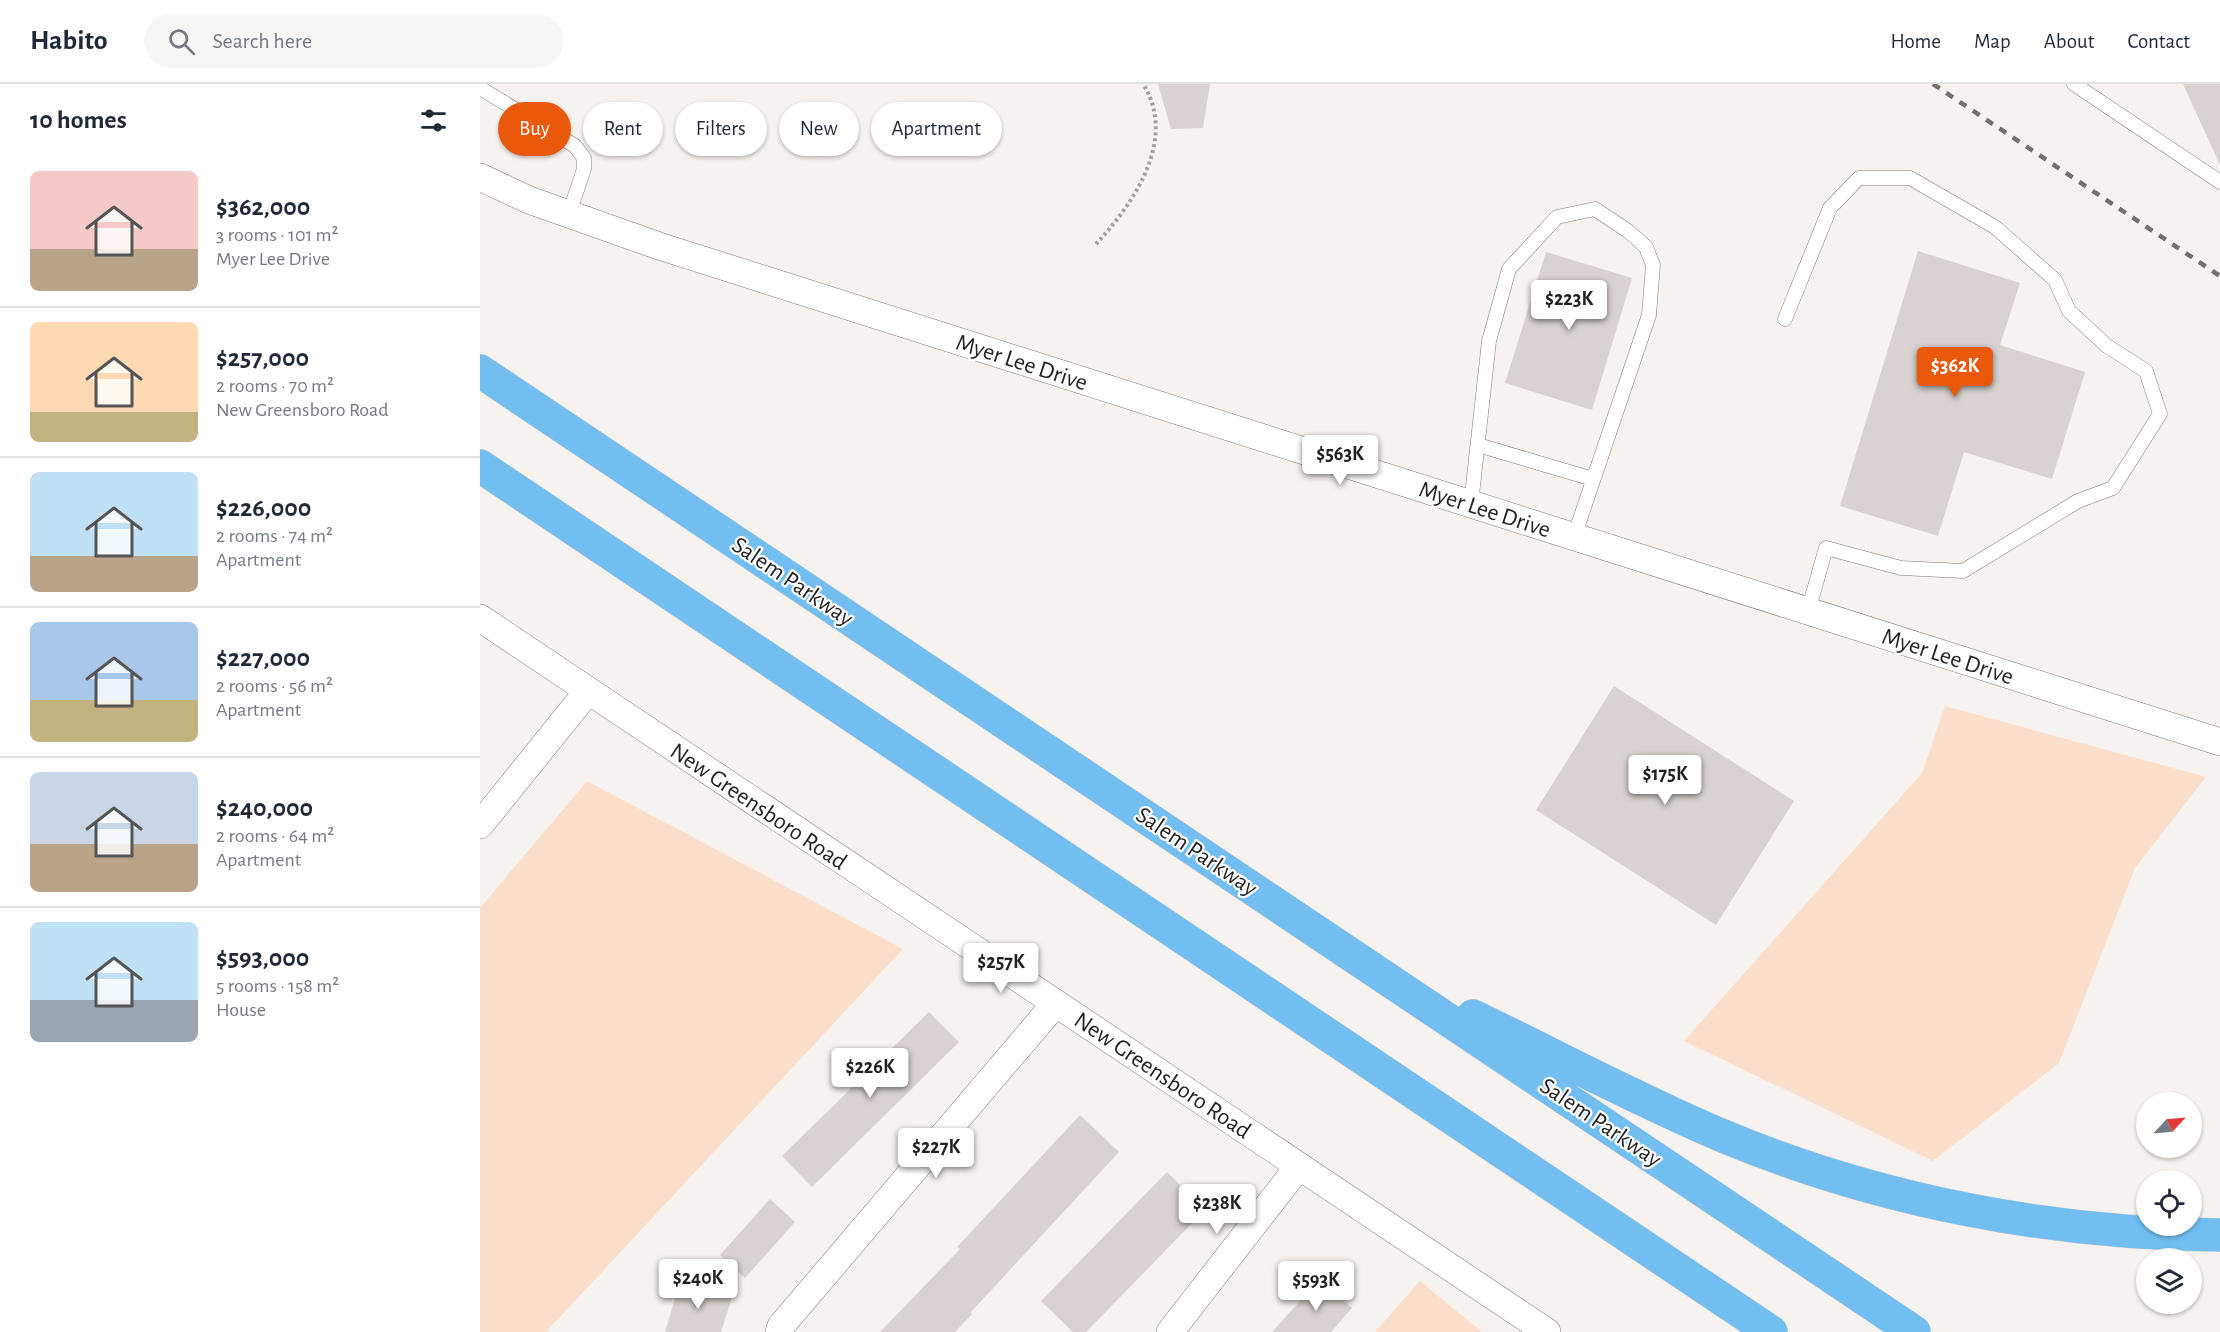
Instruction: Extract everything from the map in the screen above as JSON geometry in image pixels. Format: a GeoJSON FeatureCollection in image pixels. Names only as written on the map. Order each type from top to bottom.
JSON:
{"type":"FeatureCollection","features":[{"type":"Feature","properties":{"kind":"highway","name":"Salem Parkway"},"geometry":{"type":"LineString","coordinates":[[480,371],[1914,1332]]}},
{"type":"Feature","properties":{"kind":"highway"},"geometry":{"type":"LineString","coordinates":[[480,466],[1771,1332]]}},
{"type":"Feature","properties":{"kind":"highway"},"geometry":{"type":"LineString","coordinates":[[1357,959],[1656,1106],[1724,1136],[1792,1162],[1858,1183],[1993,1214],[2131,1231],[2220,1235]]}},
{"type":"Feature","properties":{"kind":"street","name":"Myer Lee Drive"},"geometry":{"type":"LineString","coordinates":[[480,177],[569,214],[670,250],[2220,742]]}},
{"type":"Feature","properties":{"kind":"street","name":"New Greensboro Road"},"geometry":{"type":"LineString","coordinates":[[480,618],[1547,1332]]}},
{"type":"Feature","properties":{"kind":"street"},"geometry":{"type":"LineString","coordinates":[[480,825],[588,691]]}},
{"type":"Feature","properties":{"kind":"street"},"geometry":{"type":"LineString","coordinates":[[779,1332],[781,1326],[1055,1004]]}},
{"type":"Feature","properties":{"kind":"street"},"geometry":{"type":"LineString","coordinates":[[1170,1332],[1299,1166]]}},
{"type":"Feature","properties":{"kind":"lane"},"geometry":{"type":"LineString","coordinates":[[2074,84],[2220,182]]}},
{"type":"Feature","properties":{"kind":"lane"},"geometry":{"type":"LineString","coordinates":[[480,88],[575,146],[584,158],[584,169],[569,214]]}},
{"type":"Feature","properties":{"kind":"lane"},"geometry":{"type":"LineString","coordinates":[[1785,319],[1830,207],[1859,178],[1910,178],[1995,227],[2055,280],[2069,310],[2106,346],[2146,371],[2160,414],[2114,488],[2078,501],[1963,571],[1901,568],[1826,548],[1808,611]]}},
{"type":"Feature","properties":{"kind":"lane"},"geometry":{"type":"LineString","coordinates":[[1471,504],[1490,341],[1509,269],[1557,217],[1595,209],[1629,231],[1646,247],[1653,265],[1650,315],[1574,537]]}},
{"type":"Feature","properties":{"kind":"lane"},"geometry":{"type":"LineString","coordinates":[[1478,445],[1593,479]]}},
{"type":"Feature","properties":{"kind":"path"},"geometry":{"type":"LineString","coordinates":[[1096,244],[1120,218],[1147,168],[1156,145],[1155,120],[1149,94],[1143,84]]}},
{"type":"Feature","properties":{"kind":"shaded area"},"geometry":{"type":"Polygon","coordinates":[[[1945,706],[2206,777],[2135,868],[2059,1063],[1933,1161],[1684,1041],[1922,773],[1945,706]]]}},
{"type":"Feature","properties":{"kind":"shaded area"},"geometry":{"type":"Polygon","coordinates":[[[587,781],[903,949],[546,1332],[480,1332],[480,908],[587,781]]]}},
{"type":"Feature","properties":{"kind":"shaded area"},"geometry":{"type":"Polygon","coordinates":[[[1420,1281],[1482,1332],[1375,1332],[1420,1281]]]}},
{"type":"Feature","properties":{"kind":"building"},"geometry":{"type":"Polygon","coordinates":[[[1158,84],[1210,84],[1203,128],[1171,129],[1158,84]]]}},
{"type":"Feature","properties":{"kind":"building"},"geometry":{"type":"Polygon","coordinates":[[[2183,84],[2220,84],[2220,165],[2183,84]]]}},
{"type":"Feature","properties":{"kind":"building"},"geometry":{"type":"Polygon","coordinates":[[[1918,251],[2020,283],[2000,345],[2085,372],[2052,479],[1964,452],[1938,536],[1840,506],[1918,251]]]}},
{"type":"Feature","properties":{"kind":"building"},"geometry":{"type":"Polygon","coordinates":[[[1546,252],[1632,278],[1592,410],[1505,383],[1546,252]]]}},
{"type":"Feature","properties":{"kind":"building"},"geometry":{"type":"Polygon","coordinates":[[[1614,686],[1794,801],[1716,925],[1536,810],[1614,686]]]}},
{"type":"Feature","properties":{"kind":"building"},"geometry":{"type":"Polygon","coordinates":[[[929,1012],[959,1042],[812,1187],[782,1156],[929,1012]]]}},
{"type":"Feature","properties":{"kind":"building"},"geometry":{"type":"Polygon","coordinates":[[[1080,1115],[1119,1152],[971,1312],[972,1314],[955,1332],[880,1332],[960,1249],[957,1247],[1080,1115]]]}},
{"type":"Feature","properties":{"kind":"building"},"geometry":{"type":"Polygon","coordinates":[[[1167,1172],[1205,1210],[1086,1332],[1073,1332],[1041,1301],[1167,1172]]]}},
{"type":"Feature","properties":{"kind":"building"},"geometry":{"type":"Polygon","coordinates":[[[770,1199],[795,1222],[745,1278],[720,1255],[770,1199]]]}},
{"type":"Feature","properties":{"kind":"building"},"geometry":{"type":"Polygon","coordinates":[[[1320,1279],[1352,1308],[1331,1332],[1272,1332],[1320,1279]]]}},
{"type":"Feature","properties":{"kind":"building"},"geometry":{"type":"Polygon","coordinates":[[[680,1282],[732,1297],[721,1332],[665,1332],[680,1282]]]}},
{"type":"Feature","properties":{"kind":"railway"},"geometry":{"type":"LineString","coordinates":[[1933,84],[2220,276]]}}]}
